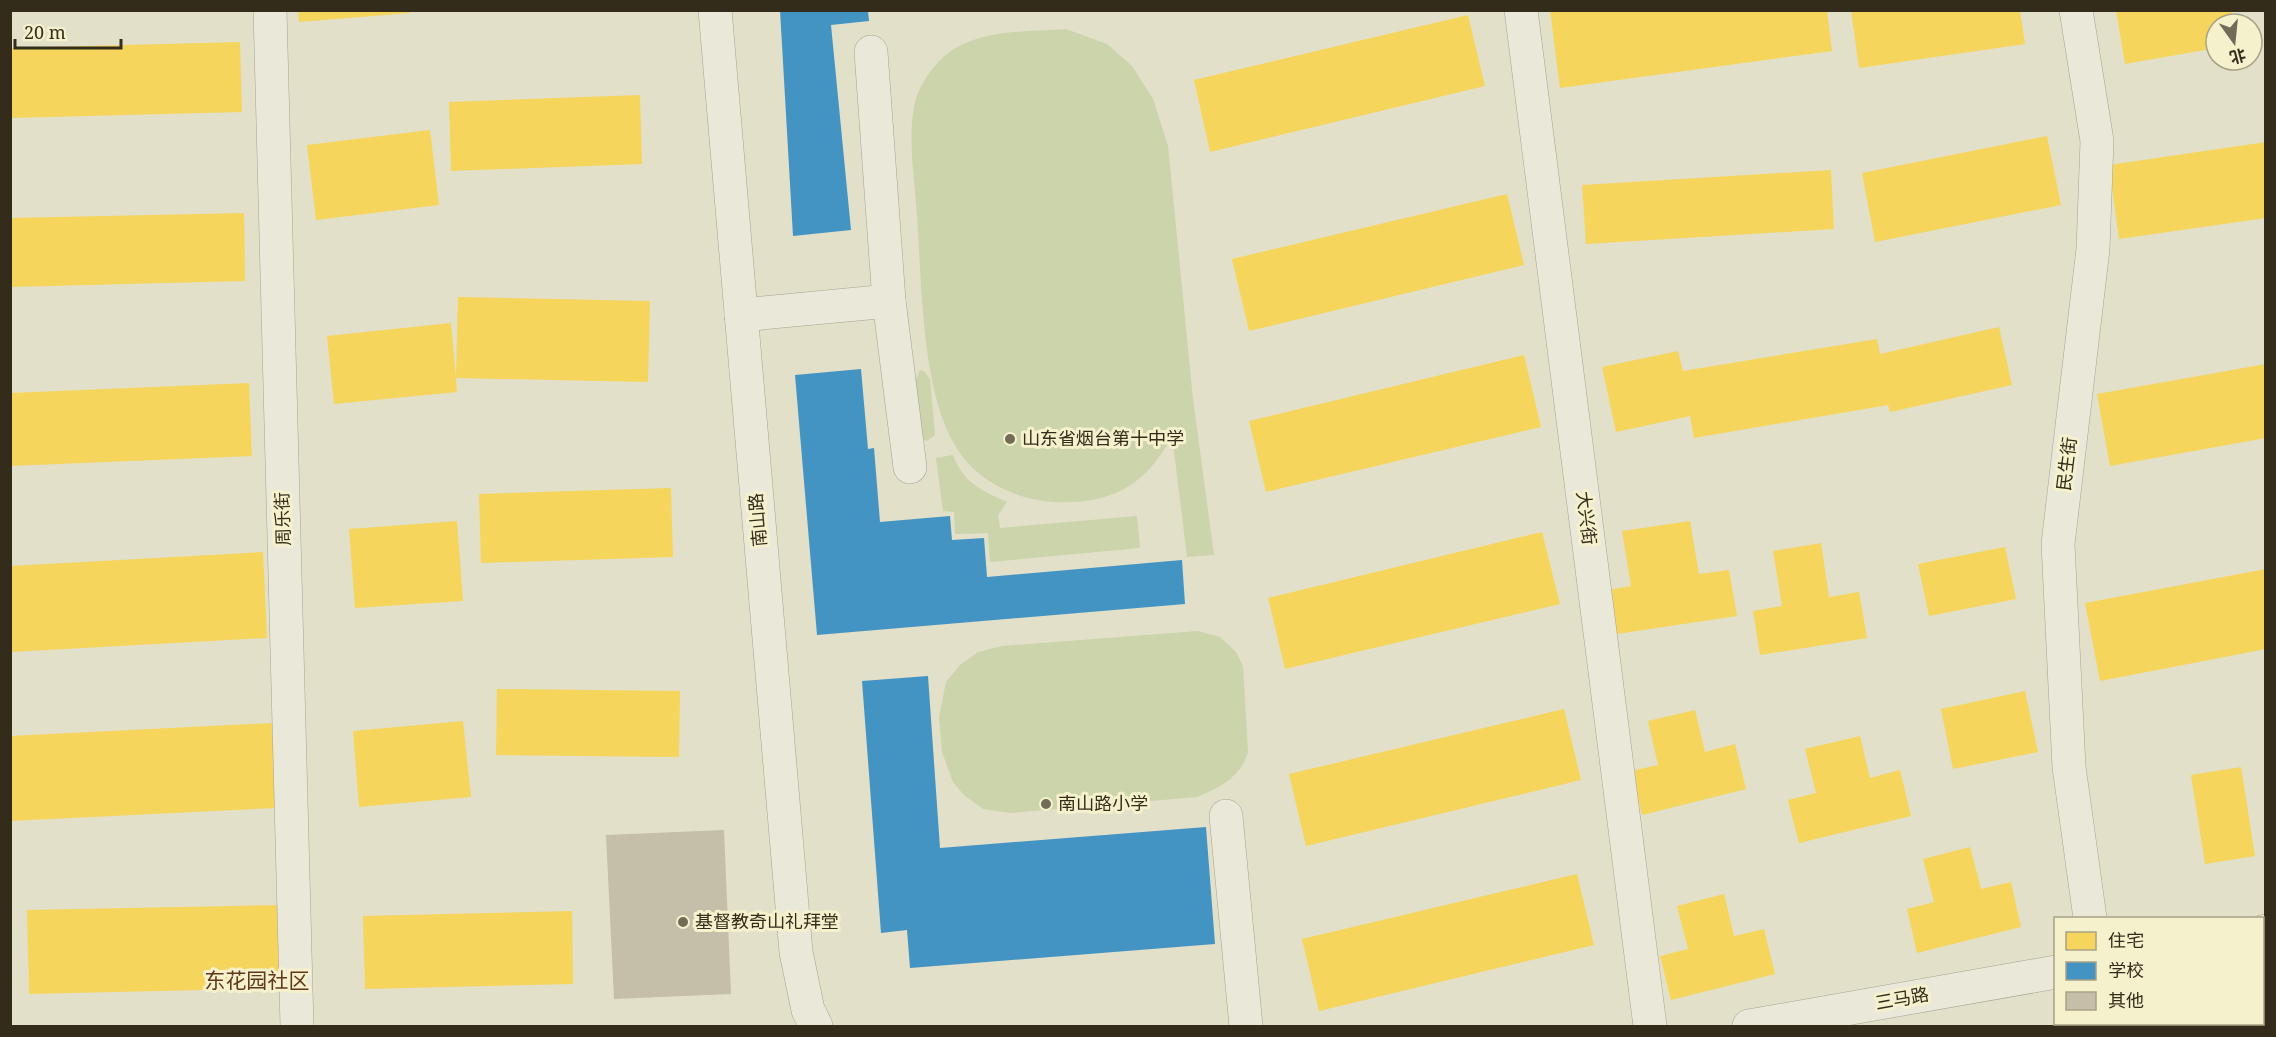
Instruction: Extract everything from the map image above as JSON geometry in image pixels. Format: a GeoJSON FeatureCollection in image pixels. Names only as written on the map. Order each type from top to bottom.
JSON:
{"type":"FeatureCollection","features":[{"type":"Feature","properties":{"kind":"street","name":"周乐街"},"geometry":{"type":"LineString","coordinates":[[270,10],[297,1026]]}},
{"type":"Feature","properties":{"kind":"street","name":"南山路"},"geometry":{"type":"LineString","coordinates":[[715,10],[796,952],[808,1010],[816,1026]]}},
{"type":"Feature","properties":{"kind":"street","name":"大兴街"},"geometry":{"type":"LineString","coordinates":[[1521,10],[1650,1026]]}},
{"type":"Feature","properties":{"kind":"street","name":"民生街"},"geometry":{"type":"LineString","coordinates":[[2076,10],[2097,141],[2095,201],[2093,249],[2058,544],[2069,767],[2090,917]]}},
{"type":"Feature","properties":{"kind":"street"},"geometry":{"type":"LineString","coordinates":[[871,52],[889,301],[910,467]]}},
{"type":"Feature","properties":{"kind":"street"},"geometry":{"type":"LineString","coordinates":[[741,315],[889,301]]}},
{"type":"Feature","properties":{"kind":"street"},"geometry":{"type":"LineString","coordinates":[[1226,816],[1246,1026]]}},
{"type":"Feature","properties":{"kind":"street","name":"三马路"},"geometry":{"type":"LineString","coordinates":[[1749,1026],[2054,972]]}},
{"type":"Feature","properties":{"kind":"green space"},"geometry":{"type":"Polygon","coordinates":[[[1066,29],[1107,44],[1132,66],[1153,99],[1168,146],[1193,399],[1214,555],[1187,557],[1173,443],[1168,443],[1140,478],[1117,492],[1104,497],[1073,502],[1040,500],[1007,491],[978,473],[956,447],[944,424],[936,397],[925,335],[912,159],[913,115],[917,95],[924,80],[939,61],[964,44],[991,35],[1066,29]]]}},
{"type":"Feature","properties":{"kind":"green space"},"geometry":{"type":"Polygon","coordinates":[[[920,370],[924,371],[930,379],[935,435],[927,441],[923,439],[915,382],[920,370]]]}},
{"type":"Feature","properties":{"kind":"green space"},"geometry":{"type":"Polygon","coordinates":[[[953,455],[962,473],[974,485],[1007,502],[998,515],[1000,528],[1137,516],[1140,548],[990,562],[988,533],[955,534],[954,512],[943,511],[936,458],[953,455]]]}},
{"type":"Feature","properties":{"kind":"green space"},"geometry":{"type":"Polygon","coordinates":[[[1198,631],[1220,637],[1236,652],[1243,666],[1248,752],[1245,761],[1235,775],[1213,790],[1197,797],[1011,813],[983,809],[964,795],[953,782],[942,752],[939,717],[946,682],[960,665],[978,652],[1002,646],[1198,631]]]}},
{"type":"Feature","properties":{"kind":"building: 住宅"},"geometry":{"type":"Polygon","coordinates":[[[298,10],[410,10],[410,13],[299,22],[298,10]]]}},
{"type":"Feature","properties":{"kind":"building: 住宅"},"geometry":{"type":"Polygon","coordinates":[[[1550,10],[1827,10],[1832,51],[1560,88],[1550,10]]]}},
{"type":"Feature","properties":{"kind":"building: 住宅"},"geometry":{"type":"Polygon","coordinates":[[[1851,10],[2020,10],[2025,44],[1859,68],[1851,10]]]}},
{"type":"Feature","properties":{"kind":"building: 住宅"},"geometry":{"type":"Polygon","coordinates":[[[2116,10],[2231,10],[2231,12],[2204,12],[2204,50],[2125,64],[2116,10]]]}},
{"type":"Feature","properties":{"kind":"building: 住宅"},"geometry":{"type":"Polygon","coordinates":[[[1468,15],[1485,86],[1210,152],[1194,80],[1468,15]]]}},
{"type":"Feature","properties":{"kind":"building: 住宅"},"geometry":{"type":"Polygon","coordinates":[[[240,42],[242,112],[10,118],[10,48],[240,42]]]}},
{"type":"Feature","properties":{"kind":"building: 住宅"},"geometry":{"type":"Polygon","coordinates":[[[640,95],[642,164],[451,171],[449,102],[640,95]]]}},
{"type":"Feature","properties":{"kind":"building: 住宅"},"geometry":{"type":"Polygon","coordinates":[[[430,130],[439,205],[316,220],[307,145],[430,130]]]}},
{"type":"Feature","properties":{"kind":"building: 住宅"},"geometry":{"type":"Polygon","coordinates":[[[2047,136],[2061,205],[1875,242],[1862,173],[2047,136]]]}},
{"type":"Feature","properties":{"kind":"building: 住宅"},"geometry":{"type":"Polygon","coordinates":[[[2266,142],[2266,218],[2119,239],[2109,165],[2266,142]]]}},
{"type":"Feature","properties":{"kind":"building: 住宅"},"geometry":{"type":"Polygon","coordinates":[[[1831,170],[1834,229],[1586,244],[1582,185],[1831,170]]]}},
{"type":"Feature","properties":{"kind":"building: 住宅"},"geometry":{"type":"Polygon","coordinates":[[[1507,194],[1524,265],[1249,331],[1232,259],[1507,194]]]}},
{"type":"Feature","properties":{"kind":"building: 住宅"},"geometry":{"type":"Polygon","coordinates":[[[244,213],[245,281],[10,287],[10,218],[244,213]]]}},
{"type":"Feature","properties":{"kind":"building: 住宅"},"geometry":{"type":"Polygon","coordinates":[[[458,297],[650,301],[648,382],[456,378],[458,297]]]}},
{"type":"Feature","properties":{"kind":"building: 住宅"},"geometry":{"type":"Polygon","coordinates":[[[451,323],[457,392],[334,404],[327,336],[451,323]]]}},
{"type":"Feature","properties":{"kind":"building: 住宅"},"geometry":{"type":"Polygon","coordinates":[[[1999,327],[2012,385],[1890,412],[1888,405],[1694,438],[1690,416],[1616,432],[1602,367],[1678,351],[1683,371],[1877,339],[1880,354],[1999,327]]]}},
{"type":"Feature","properties":{"kind":"building: 住宅"},"geometry":{"type":"Polygon","coordinates":[[[1524,355],[1541,427],[1266,492],[1249,421],[1524,355]]]}},
{"type":"Feature","properties":{"kind":"building: 住宅"},"geometry":{"type":"Polygon","coordinates":[[[2266,364],[2266,438],[2110,466],[2097,394],[2266,364]]]}},
{"type":"Feature","properties":{"kind":"building: 住宅"},"geometry":{"type":"Polygon","coordinates":[[[249,383],[252,456],[10,466],[10,393],[249,383]]]}},
{"type":"Feature","properties":{"kind":"building: 住宅"},"geometry":{"type":"Polygon","coordinates":[[[671,488],[673,557],[481,563],[479,494],[671,488]]]}},
{"type":"Feature","properties":{"kind":"building: 住宅"},"geometry":{"type":"Polygon","coordinates":[[[457,521],[463,601],[355,608],[349,529],[457,521]]]}},
{"type":"Feature","properties":{"kind":"building: 住宅"},"geometry":{"type":"Polygon","coordinates":[[[1690,521],[1699,574],[1729,570],[1737,616],[1610,635],[1602,591],[1631,586],[1622,531],[1690,521]]]}},
{"type":"Feature","properties":{"kind":"building: 住宅"},"geometry":{"type":"Polygon","coordinates":[[[1542,532],[1560,604],[1285,669],[1268,598],[1542,532]]]}},
{"type":"Feature","properties":{"kind":"building: 住宅"},"geometry":{"type":"Polygon","coordinates":[[[1821,543],[1829,597],[1859,592],[1867,638],[1760,655],[1753,611],[1782,606],[1773,551],[1821,543]]]}},
{"type":"Feature","properties":{"kind":"building: 住宅"},"geometry":{"type":"Polygon","coordinates":[[[2005,547],[2016,599],[1929,616],[1918,564],[2005,547]]]}},
{"type":"Feature","properties":{"kind":"building: 住宅"},"geometry":{"type":"Polygon","coordinates":[[[263,552],[267,638],[11,652],[10,566],[263,552]]]}},
{"type":"Feature","properties":{"kind":"building: 住宅"},"geometry":{"type":"Polygon","coordinates":[[[2266,569],[2266,649],[2100,681],[2085,603],[2266,569]]]}},
{"type":"Feature","properties":{"kind":"building: 住宅"},"geometry":{"type":"Polygon","coordinates":[[[497,689],[680,691],[679,757],[496,755],[497,689]]]}},
{"type":"Feature","properties":{"kind":"building: 住宅"},"geometry":{"type":"Polygon","coordinates":[[[2025,691],[2038,752],[1953,769],[1941,709],[2025,691]]]}},
{"type":"Feature","properties":{"kind":"building: 住宅"},"geometry":{"type":"Polygon","coordinates":[[[1564,709],[1581,780],[1306,846],[1289,774],[1564,709]]]}},
{"type":"Feature","properties":{"kind":"building: 住宅"},"geometry":{"type":"Polygon","coordinates":[[[1695,710],[1705,752],[1735,744],[1746,789],[1642,815],[1631,771],[1658,765],[1648,721],[1695,710]]]}},
{"type":"Feature","properties":{"kind":"building: 住宅"},"geometry":{"type":"Polygon","coordinates":[[[463,721],[471,797],[359,807],[353,731],[463,721]]]}},
{"type":"Feature","properties":{"kind":"building: 住宅"},"geometry":{"type":"Polygon","coordinates":[[[272,723],[276,808],[10,821],[10,736],[272,723]]]}},
{"type":"Feature","properties":{"kind":"building: 住宅"},"geometry":{"type":"Polygon","coordinates":[[[1860,736],[1870,778],[1900,770],[1911,816],[1799,843],[1788,800],[1816,793],[1805,749],[1860,736]]]}},
{"type":"Feature","properties":{"kind":"building: 住宅"},"geometry":{"type":"Polygon","coordinates":[[[2241,767],[2255,856],[2205,864],[2191,775],[2241,767]]]}},
{"type":"Feature","properties":{"kind":"building: 住宅"},"geometry":{"type":"Polygon","coordinates":[[[1970,847],[1981,889],[2011,882],[2021,927],[1917,953],[1907,909],[1934,902],[1923,859],[1970,847]]]}},
{"type":"Feature","properties":{"kind":"building: 住宅"},"geometry":{"type":"Polygon","coordinates":[[[1577,874],[1594,945],[1319,1011],[1302,939],[1577,874]]]}},
{"type":"Feature","properties":{"kind":"building: 住宅"},"geometry":{"type":"Polygon","coordinates":[[[1724,894],[1734,936],[1764,929],[1775,974],[1671,1000],[1660,956],[1688,949],[1677,906],[1724,894]]]}},
{"type":"Feature","properties":{"kind":"building: 住宅"},"geometry":{"type":"Polygon","coordinates":[[[284,905],[286,988],[29,994],[27,910],[284,905]]]}},
{"type":"Feature","properties":{"kind":"building: 住宅"},"geometry":{"type":"Polygon","coordinates":[[[572,911],[573,984],[365,989],[363,916],[572,911]]]}},
{"type":"Feature","properties":{"kind":"building: 学校"},"geometry":{"type":"Polygon","coordinates":[[[780,10],[868,10],[869,21],[831,25],[851,230],[793,236],[780,10]]]}},
{"type":"Feature","properties":{"kind":"building: 学校"},"geometry":{"type":"Polygon","coordinates":[[[861,369],[868,449],[874,448],[880,522],[950,516],[952,540],[984,538],[987,577],[1182,560],[1185,604],[817,635],[795,375],[861,369]]]}},
{"type":"Feature","properties":{"kind":"building: 学校"},"geometry":{"type":"Polygon","coordinates":[[[928,676],[940,848],[1206,827],[1215,944],[910,968],[907,930],[881,933],[862,681],[928,676]]]}},
{"type":"Feature","properties":{"kind":"building: 其他"},"geometry":{"type":"Polygon","coordinates":[[[724,830],[731,994],[614,999],[606,835],[724,830]]]}},
{"type":"Feature","properties":{"kind":"place","name":"山东省烟台第十中学"},"geometry":{"type":"Point","coordinates":[1010,439]}},
{"type":"Feature","properties":{"kind":"place","name":"南山路小学"},"geometry":{"type":"Point","coordinates":[1046,804]}},
{"type":"Feature","properties":{"kind":"place","name":"基督教奇山礼拜堂"},"geometry":{"type":"Point","coordinates":[683,922]}},
{"type":"Feature","properties":{"kind":"district","name":"东花园社区"},"geometry":{"type":"Point","coordinates":[257,981]}}]}
